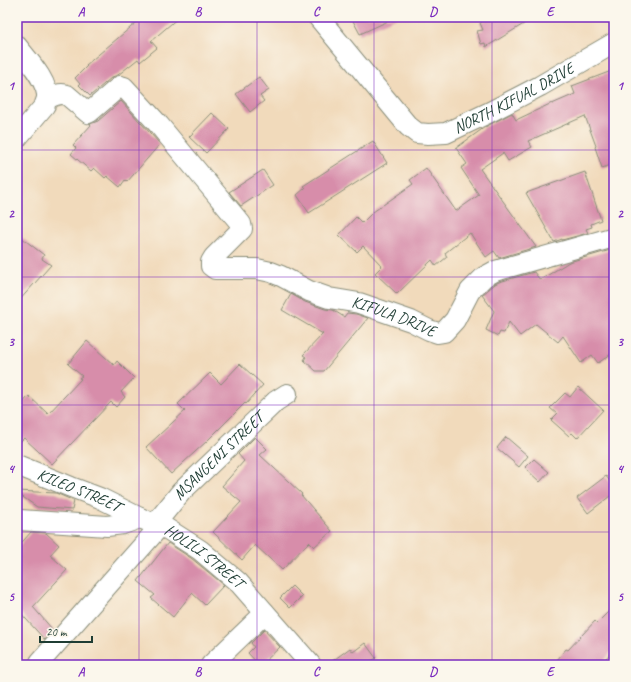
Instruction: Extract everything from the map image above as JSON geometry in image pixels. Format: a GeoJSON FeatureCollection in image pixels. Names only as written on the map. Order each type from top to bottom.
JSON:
{"type":"FeatureCollection","features":[{"type":"Feature","properties":{"kind":"street","name":"NORTH KIFUAL DRIVE"},"geometry":{"type":"LineString","coordinates":[[318,17],[408,126],[417,133],[428,134],[446,133],[488,113],[540,86],[614,43]]}},
{"type":"Feature","properties":{"kind":"street"},"geometry":{"type":"LineString","coordinates":[[17,46],[38,73],[45,86],[47,99],[45,105],[17,138]]}},
{"type":"Feature","properties":{"kind":"street","name":"KIFULA DRIVE"},"geometry":{"type":"LineString","coordinates":[[47,99],[61,94],[67,95],[88,113],[120,86],[124,87],[159,126],[241,224],[242,229],[214,257],[211,262],[211,266],[215,268],[257,269],[271,272],[309,291],[329,298],[359,303],[411,321],[438,333],[444,332],[455,320],[470,290],[484,277],[495,271],[614,237]]}},
{"type":"Feature","properties":{"kind":"street","name":"MSANGENI STREET"},"geometry":{"type":"LineString","coordinates":[[40,662],[152,522],[181,492],[276,401],[287,394]]}},
{"type":"Feature","properties":{"kind":"street","name":"KILEO STREET"},"geometry":{"type":"LineString","coordinates":[[17,465],[100,498],[152,522]]}},
{"type":"Feature","properties":{"kind":"street"},"geometry":{"type":"LineString","coordinates":[[17,520],[107,526],[152,522]]}},
{"type":"Feature","properties":{"kind":"street","name":"HOLILI STREET"},"geometry":{"type":"LineString","coordinates":[[152,522],[200,550],[240,584],[310,665]]}},
{"type":"Feature","properties":{"kind":"street"},"geometry":{"type":"LineString","coordinates":[[211,665],[265,613]]}},
{"type":"Feature","properties":{"kind":"building"},"geometry":{"type":"Polygon","coordinates":[[[143,17],[179,17],[151,41],[157,48],[140,62],[138,59],[118,75],[112,77],[90,96],[79,85],[80,84],[75,78],[87,66],[86,65],[143,17]]]}},
{"type":"Feature","properties":{"kind":"building"},"geometry":{"type":"Polygon","coordinates":[[[351,17],[397,17],[360,34],[351,17]]]}},
{"type":"Feature","properties":{"kind":"building"},"geometry":{"type":"Polygon","coordinates":[[[491,17],[535,17],[486,47],[485,43],[481,44],[477,31],[483,30],[480,23],[491,17]]]}},
{"type":"Feature","properties":{"kind":"building"},"geometry":{"type":"Polygon","coordinates":[[[614,70],[614,164],[602,168],[585,116],[528,141],[532,147],[508,161],[503,153],[480,169],[536,247],[499,258],[494,251],[486,257],[470,233],[445,253],[447,257],[436,266],[432,260],[397,294],[375,273],[382,266],[363,246],[357,252],[339,235],[356,217],[362,223],[373,212],[413,184],[410,180],[426,168],[456,211],[479,195],[461,168],[467,164],[456,148],[485,127],[512,113],[516,120],[575,94],[572,86],[614,70]]]}},
{"type":"Feature","properties":{"kind":"building"},"geometry":{"type":"Polygon","coordinates":[[[259,77],[269,90],[260,96],[264,101],[250,112],[236,94],[259,77]]]}},
{"type":"Feature","properties":{"kind":"building"},"geometry":{"type":"Polygon","coordinates":[[[121,101],[160,144],[127,182],[125,180],[120,187],[107,176],[105,178],[94,168],[91,171],[71,154],[76,148],[73,145],[91,125],[90,124],[98,121],[121,101]]]}},
{"type":"Feature","properties":{"kind":"building"},"geometry":{"type":"Polygon","coordinates":[[[212,113],[229,129],[206,153],[189,137],[212,113]]]}},
{"type":"Feature","properties":{"kind":"building"},"geometry":{"type":"Polygon","coordinates":[[[373,141],[387,163],[309,213],[297,195],[305,188],[303,186],[373,141]]]}},
{"type":"Feature","properties":{"kind":"building"},"geometry":{"type":"Polygon","coordinates":[[[263,170],[273,185],[241,206],[229,192],[263,170]]]}},
{"type":"Feature","properties":{"kind":"building"},"geometry":{"type":"Polygon","coordinates":[[[585,172],[601,220],[591,224],[592,227],[586,229],[588,233],[554,242],[526,193],[585,172]]]}},
{"type":"Feature","properties":{"kind":"building"},"geometry":{"type":"Polygon","coordinates":[[[17,234],[44,255],[42,259],[51,265],[17,303],[17,234]]]}},
{"type":"Feature","properties":{"kind":"building"},"geometry":{"type":"Polygon","coordinates":[[[614,249],[614,352],[598,363],[592,355],[581,363],[563,336],[558,342],[536,324],[520,336],[509,322],[504,333],[500,332],[498,336],[486,330],[494,311],[482,295],[495,284],[534,272],[540,280],[569,262],[614,249]]]}},
{"type":"Feature","properties":{"kind":"building"},"geometry":{"type":"Polygon","coordinates":[[[291,294],[305,302],[325,309],[333,310],[344,317],[347,313],[368,318],[324,371],[316,371],[304,360],[306,357],[303,355],[323,334],[282,310],[291,294]]]}},
{"type":"Feature","properties":{"kind":"building"},"geometry":{"type":"Polygon","coordinates":[[[87,341],[114,365],[117,361],[134,378],[121,392],[125,397],[116,407],[111,402],[52,464],[24,438],[17,445],[17,409],[29,396],[48,414],[81,379],[79,378],[82,376],[68,364],[87,341]]]}},
{"type":"Feature","properties":{"kind":"building"},"geometry":{"type":"Polygon","coordinates":[[[240,364],[263,385],[246,404],[245,403],[171,474],[146,447],[185,411],[178,404],[210,373],[221,384],[240,364]]]}},
{"type":"Feature","properties":{"kind":"building"},"geometry":{"type":"Polygon","coordinates":[[[578,387],[603,410],[577,438],[572,433],[569,436],[551,420],[557,414],[550,408],[565,393],[570,397],[578,387]]]}},
{"type":"Feature","properties":{"kind":"building"},"geometry":{"type":"Polygon","coordinates":[[[255,437],[267,449],[260,455],[302,494],[301,495],[332,531],[314,547],[309,542],[282,570],[255,545],[242,560],[213,532],[241,502],[222,486],[244,461],[238,454],[255,437]]]}},
{"type":"Feature","properties":{"kind":"building"},"geometry":{"type":"Polygon","coordinates":[[[506,437],[528,456],[519,467],[497,448],[506,437]]]}},
{"type":"Feature","properties":{"kind":"building"},"geometry":{"type":"Polygon","coordinates":[[[534,459],[549,472],[540,482],[525,468],[534,459]]]}},
{"type":"Feature","properties":{"kind":"building"},"geometry":{"type":"Polygon","coordinates":[[[606,476],[614,487],[614,493],[588,513],[577,498],[606,476]]]}},
{"type":"Feature","properties":{"kind":"building"},"geometry":{"type":"Polygon","coordinates":[[[17,491],[56,493],[74,501],[72,510],[37,507],[17,493],[17,491]]]}},
{"type":"Feature","properties":{"kind":"building"},"geometry":{"type":"Polygon","coordinates":[[[31,532],[46,533],[59,545],[50,555],[67,570],[33,607],[53,630],[45,640],[17,609],[17,548],[31,532]]]}},
{"type":"Feature","properties":{"kind":"building"},"geometry":{"type":"Polygon","coordinates":[[[168,543],[191,558],[224,585],[205,605],[192,593],[173,617],[151,598],[155,595],[138,581],[168,543]]]}},
{"type":"Feature","properties":{"kind":"building"},"geometry":{"type":"Polygon","coordinates":[[[292,586],[302,596],[290,608],[280,598],[292,586]]]}},
{"type":"Feature","properties":{"kind":"building"},"geometry":{"type":"Polygon","coordinates":[[[614,606],[614,649],[600,665],[553,665],[566,649],[568,650],[595,621],[597,623],[614,606]]]}},
{"type":"Feature","properties":{"kind":"building"},"geometry":{"type":"Polygon","coordinates":[[[264,630],[280,647],[261,665],[259,665],[248,653],[254,647],[251,643],[264,630]]]}},
{"type":"Feature","properties":{"kind":"building"},"geometry":{"type":"Polygon","coordinates":[[[365,643],[376,658],[366,665],[327,665],[350,648],[353,652],[365,643]]]}}]}
